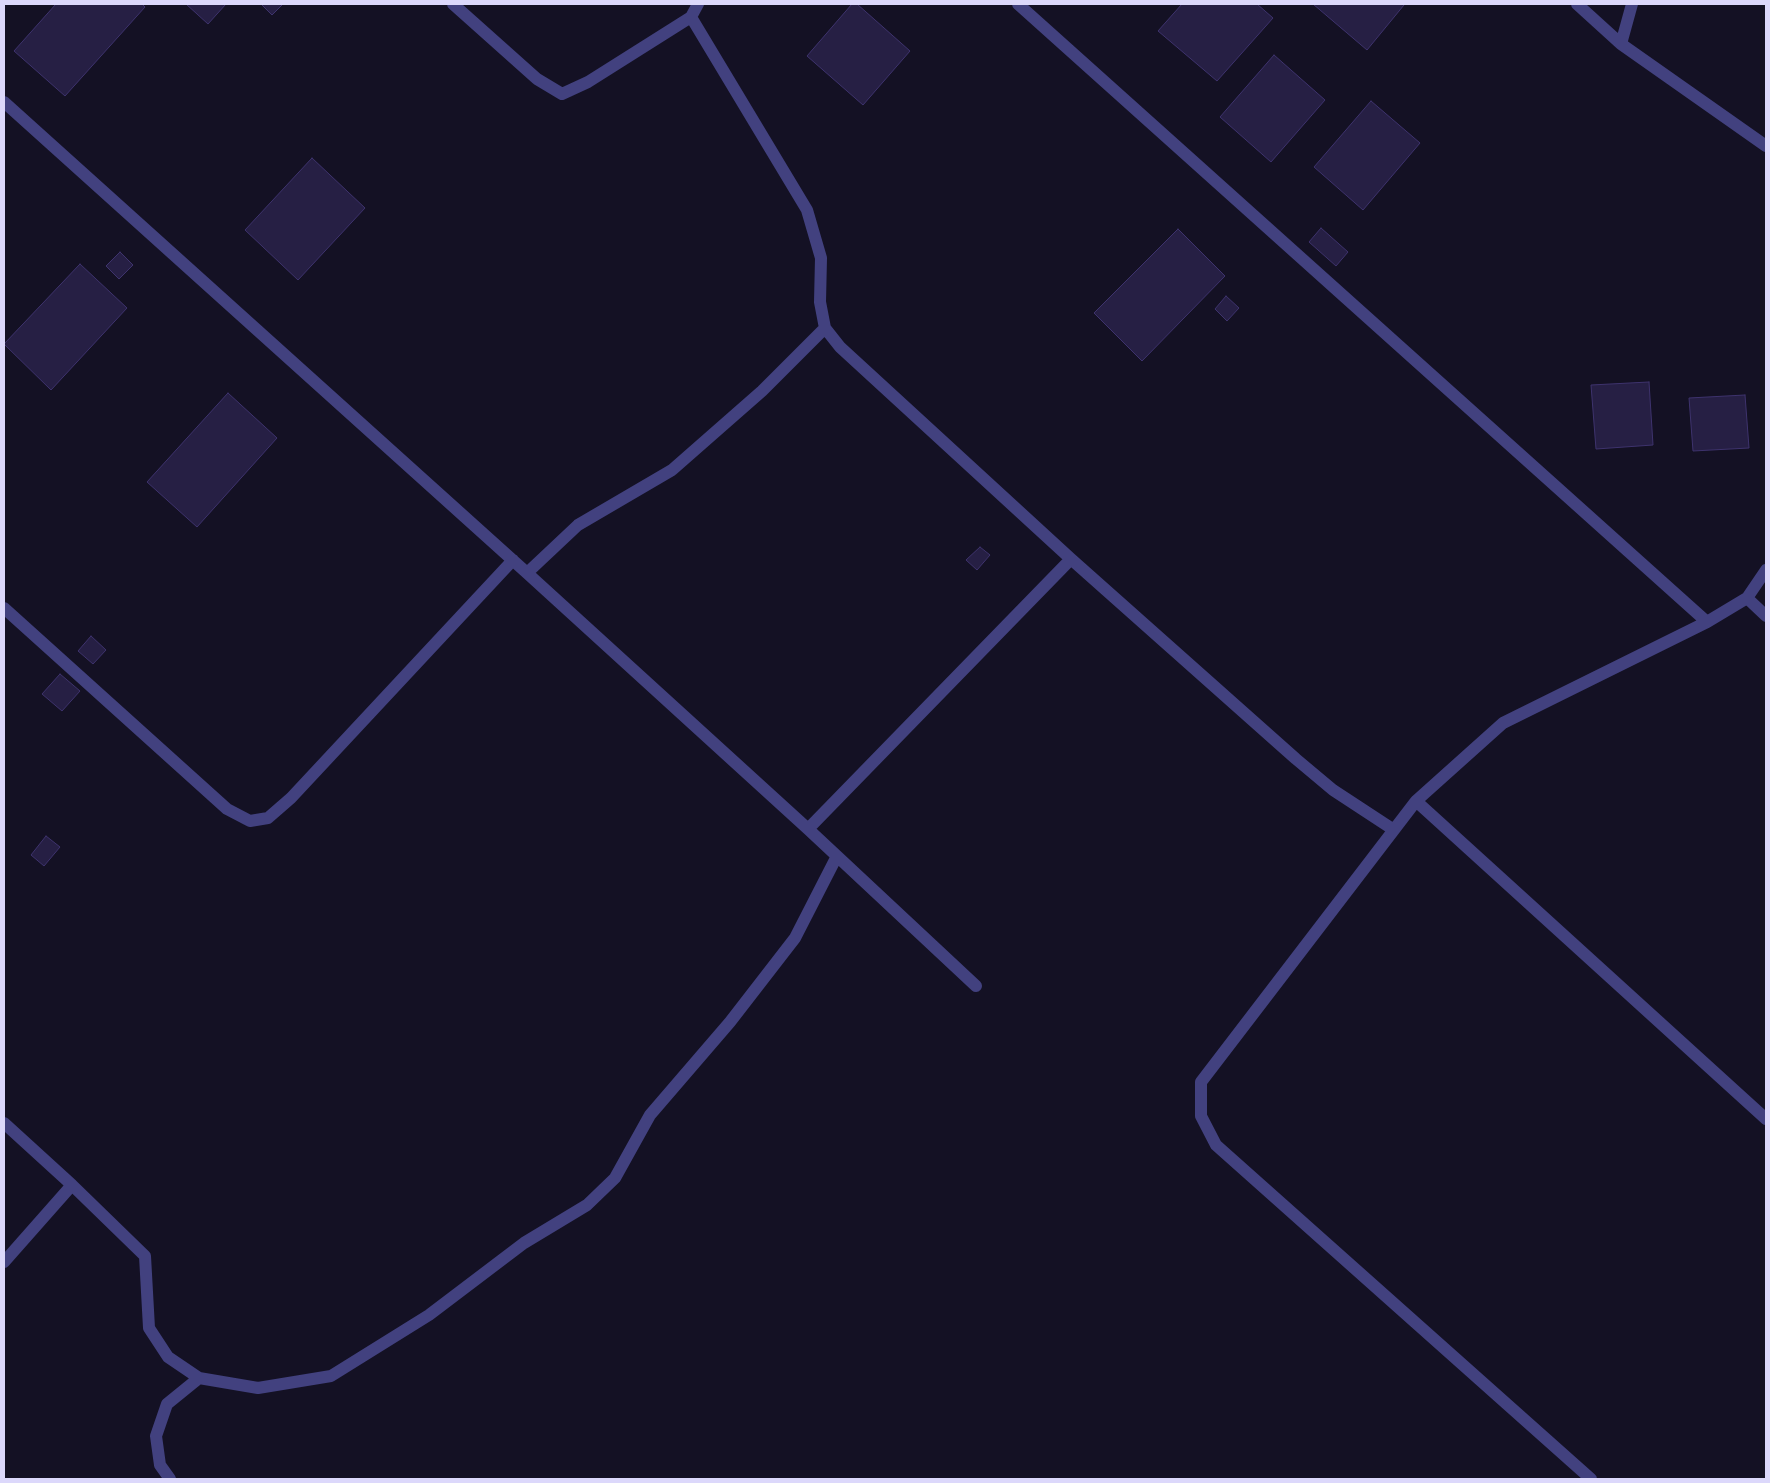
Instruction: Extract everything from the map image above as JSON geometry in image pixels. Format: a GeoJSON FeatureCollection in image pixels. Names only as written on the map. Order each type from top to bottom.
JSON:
{"type":"FeatureCollection","features":[{"type":"Feature","properties":{"kind":"street"},"geometry":{"type":"LineString","coordinates":[[453,4],[537,79],[562,94],[588,82],[691,17],[698,4]]}},
{"type":"Feature","properties":{"kind":"street"},"geometry":{"type":"LineString","coordinates":[[1577,4],[1622,44],[1766,146]]}},
{"type":"Feature","properties":{"kind":"street"},"geometry":{"type":"LineString","coordinates":[[1622,44],[1632,4]]}},
{"type":"Feature","properties":{"kind":"street"},"geometry":{"type":"LineString","coordinates":[[1026,6],[1707,622]]}},
{"type":"Feature","properties":{"kind":"street"},"geometry":{"type":"LineString","coordinates":[[691,17],[807,210],[821,258],[820,302],[825,328],[840,347],[1071,559],[1296,759],[1333,790],[1394,830]]}},
{"type":"Feature","properties":{"kind":"street"},"geometry":{"type":"LineString","coordinates":[[4,102],[514,560],[808,829],[976,986]]}},
{"type":"Feature","properties":{"kind":"street"},"geometry":{"type":"LineString","coordinates":[[527,573],[578,525],[672,470],[762,391],[825,328]]}},
{"type":"Feature","properties":{"kind":"street"},"geometry":{"type":"LineString","coordinates":[[808,829],[1071,559]]}},
{"type":"Feature","properties":{"kind":"street"},"geometry":{"type":"LineString","coordinates":[[4,608],[227,809],[250,821],[268,818],[291,798],[514,560]]}},
{"type":"Feature","properties":{"kind":"street"},"geometry":{"type":"LineString","coordinates":[[1591,1479],[1216,1145],[1201,1116],[1201,1082],[1416,801],[1503,723],[1707,622],[1747,598],[1766,570]]}},
{"type":"Feature","properties":{"kind":"street"},"geometry":{"type":"LineString","coordinates":[[1747,598],[1766,616]]}},
{"type":"Feature","properties":{"kind":"street"},"geometry":{"type":"LineString","coordinates":[[1416,801],[1766,1119]]}},
{"type":"Feature","properties":{"kind":"street"},"geometry":{"type":"LineString","coordinates":[[4,1123],[72,1185],[145,1256],[149,1328],[168,1357],[199,1378],[258,1388],[331,1376],[429,1316],[524,1243],[587,1205],[615,1178],[650,1115],[730,1022],[795,938],[837,856]]}},
{"type":"Feature","properties":{"kind":"street"},"geometry":{"type":"LineString","coordinates":[[4,1262],[72,1185]]}},
{"type":"Feature","properties":{"kind":"street"},"geometry":{"type":"LineString","coordinates":[[170,1479],[160,1466],[156,1436],[167,1404],[199,1378]]}},
{"type":"Feature","properties":{"kind":"building"},"geometry":{"type":"Polygon","coordinates":[[[56,4],[142,4],[145,7],[65,96],[14,51],[56,4]]]}},
{"type":"Feature","properties":{"kind":"building"},"geometry":{"type":"Polygon","coordinates":[[[186,4],[226,4],[208,24],[186,4]]]}},
{"type":"Feature","properties":{"kind":"building"},"geometry":{"type":"Polygon","coordinates":[[[261,4],[283,4],[272,15],[261,4]]]}},
{"type":"Feature","properties":{"kind":"building"},"geometry":{"type":"Polygon","coordinates":[[[852,4],[857,4],[910,51],[863,105],[807,56],[852,4]]]}},
{"type":"Feature","properties":{"kind":"building"},"geometry":{"type":"Polygon","coordinates":[[[1182,4],[1257,4],[1273,18],[1217,81],[1158,31],[1182,4]]]}},
{"type":"Feature","properties":{"kind":"building"},"geometry":{"type":"Polygon","coordinates":[[[1313,4],[1403,4],[1404,5],[1367,50],[1313,4]]]}},
{"type":"Feature","properties":{"kind":"building"},"geometry":{"type":"Polygon","coordinates":[[[1274,55],[1325,100],[1271,162],[1220,117],[1274,55]]]}},
{"type":"Feature","properties":{"kind":"building"},"geometry":{"type":"Polygon","coordinates":[[[1371,101],[1420,143],[1363,210],[1314,167],[1371,101]]]}},
{"type":"Feature","properties":{"kind":"building"},"geometry":{"type":"Polygon","coordinates":[[[312,158],[365,208],[298,280],[245,230],[312,158]]]}},
{"type":"Feature","properties":{"kind":"building"},"geometry":{"type":"Polygon","coordinates":[[[1321,228],[1348,252],[1336,266],[1309,242],[1321,228]]]}},
{"type":"Feature","properties":{"kind":"building"},"geometry":{"type":"Polygon","coordinates":[[[1178,229],[1225,276],[1142,361],[1094,313],[1178,229]]]}},
{"type":"Feature","properties":{"kind":"building"},"geometry":{"type":"Polygon","coordinates":[[[120,252],[133,265],[119,279],[106,266],[120,252]]]}},
{"type":"Feature","properties":{"kind":"building"},"geometry":{"type":"Polygon","coordinates":[[[80,264],[127,308],[51,390],[4,344],[80,264]]]}},
{"type":"Feature","properties":{"kind":"building"},"geometry":{"type":"Polygon","coordinates":[[[1226,296],[1239,308],[1227,321],[1215,309],[1226,296]]]}},
{"type":"Feature","properties":{"kind":"building"},"geometry":{"type":"Polygon","coordinates":[[[1649,382],[1653,445],[1596,449],[1591,385],[1649,382]]]}},
{"type":"Feature","properties":{"kind":"building"},"geometry":{"type":"Polygon","coordinates":[[[228,393],[277,438],[197,527],[147,482],[228,393]]]}},
{"type":"Feature","properties":{"kind":"building"},"geometry":{"type":"Polygon","coordinates":[[[1745,395],[1749,448],[1693,451],[1689,398],[1745,395]]]}},
{"type":"Feature","properties":{"kind":"building"},"geometry":{"type":"Polygon","coordinates":[[[980,547],[990,555],[977,570],[966,560],[980,547]]]}},
{"type":"Feature","properties":{"kind":"building"},"geometry":{"type":"Polygon","coordinates":[[[91,636],[106,650],[93,664],[78,651],[91,636]]]}},
{"type":"Feature","properties":{"kind":"building"},"geometry":{"type":"Polygon","coordinates":[[[60,674],[80,691],[62,711],[42,694],[60,674]]]}},
{"type":"Feature","properties":{"kind":"building"},"geometry":{"type":"Polygon","coordinates":[[[46,836],[60,847],[44,866],[31,855],[46,836]]]}}]}
